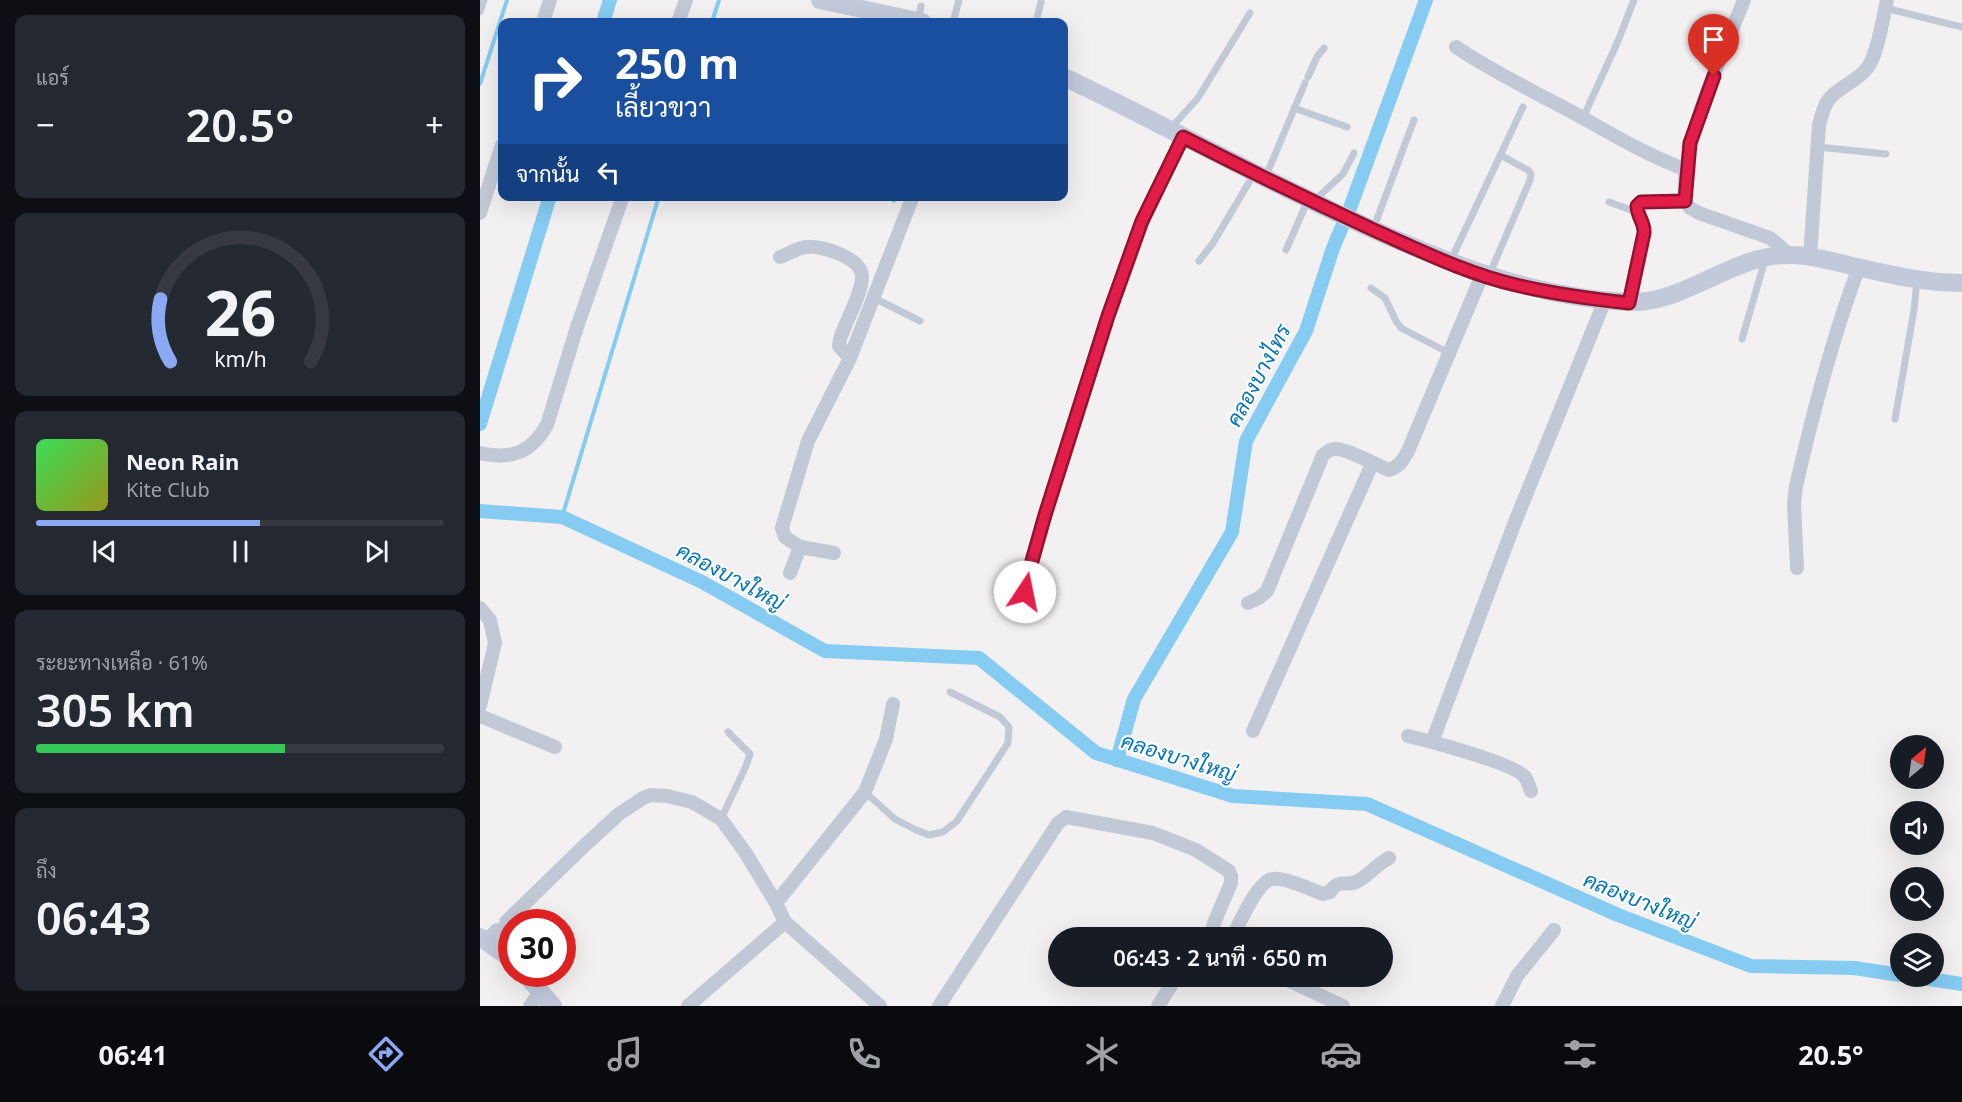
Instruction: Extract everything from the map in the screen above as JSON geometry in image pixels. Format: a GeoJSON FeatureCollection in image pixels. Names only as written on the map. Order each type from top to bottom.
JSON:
{"type":"FeatureCollection","features":[{"type":"Feature","properties":{"kind":"street"},"geometry":{"type":"LineString","coordinates":[[544,18],[550,0]]}},
{"type":"Feature","properties":{"kind":"street"},"geometry":{"type":"LineString","coordinates":[[679,18],[686,0]]}},
{"type":"Feature","properties":{"kind":"street"},"geometry":{"type":"LineString","coordinates":[[820,0],[921,10]]}},
{"type":"Feature","properties":{"kind":"street"},"geometry":{"type":"LineString","coordinates":[[1744,0],[1690,143],[1685,201],[1699,213],[1770,238],[1790,255]]}},
{"type":"Feature","properties":{"kind":"street"},"geometry":{"type":"LineString","coordinates":[[1810,257],[1819,125],[1832,96],[1869,67],[1886,4]]}},
{"type":"Feature","properties":{"kind":"street"},"geometry":{"type":"LineString","coordinates":[[1456,47],[1480,63],[1628,144],[1687,170]]}},
{"type":"Feature","properties":{"kind":"street"},"geometry":{"type":"LineString","coordinates":[[1068,79],[1316,204],[1450,262],[1515,285],[1559,294],[1629,303],[1652,301],[1670,296],[1739,266],[1766,258],[1790,255],[1810,257],[1917,280],[1962,283]]}},
{"type":"Feature","properties":{"kind":"street"},"geometry":{"type":"LineString","coordinates":[[1035,604],[1025,592],[1026,582],[1088,374],[1142,221],[1176,134]]}},
{"type":"Feature","properties":{"kind":"street"},"geometry":{"type":"LineString","coordinates":[[480,213],[498,158]]}},
{"type":"Feature","properties":{"kind":"street"},"geometry":{"type":"LineString","coordinates":[[480,453],[516,455],[539,440],[547,425],[577,327],[621,201]]}},
{"type":"Feature","properties":{"kind":"street"},"geometry":{"type":"LineString","coordinates":[[834,553],[800,547],[785,537],[782,528],[808,441],[850,358],[911,201]]}},
{"type":"Feature","properties":{"kind":"street"},"geometry":{"type":"LineString","coordinates":[[780,257],[805,247],[823,248],[853,261],[861,270],[860,287],[839,346],[850,358]]}},
{"type":"Feature","properties":{"kind":"street"},"geometry":{"type":"LineString","coordinates":[[1797,568],[1794,504],[1796,486],[1831,350],[1859,267]]}},
{"type":"Feature","properties":{"kind":"street"},"geometry":{"type":"LineString","coordinates":[[1248,603],[1267,591],[1323,455],[1336,448],[1389,470],[1401,464],[1485,276]]}},
{"type":"Feature","properties":{"kind":"street"},"geometry":{"type":"LineString","coordinates":[[1432,742],[1515,522],[1605,300]]}},
{"type":"Feature","properties":{"kind":"street"},"geometry":{"type":"LineString","coordinates":[[1253,731],[1372,464]]}},
{"type":"Feature","properties":{"kind":"street"},"geometry":{"type":"LineString","coordinates":[[790,573],[800,547]]}},
{"type":"Feature","properties":{"kind":"street"},"geometry":{"type":"LineString","coordinates":[[480,608],[490,620],[495,643],[480,706]]}},
{"type":"Feature","properties":{"kind":"street"},"geometry":{"type":"LineString","coordinates":[[776,903],[865,792],[886,739],[893,704]]}},
{"type":"Feature","properties":{"kind":"street"},"geometry":{"type":"LineString","coordinates":[[480,716],[555,747]]}},
{"type":"Feature","properties":{"kind":"street"},"geometry":{"type":"LineString","coordinates":[[1408,736],[1468,752],[1508,767],[1525,776],[1531,791]]}},
{"type":"Feature","properties":{"kind":"street"},"geometry":{"type":"LineString","coordinates":[[493,932],[619,814],[643,798],[651,795],[667,796],[692,802],[721,819],[745,852],[785,922],[880,1006]]}},
{"type":"Feature","properties":{"kind":"street"},"geometry":{"type":"LineString","coordinates":[[939,1006],[1058,823],[1066,817],[1153,833],[1196,850],[1229,871],[1231,883],[1212,927]]}},
{"type":"Feature","properties":{"kind":"street"},"geometry":{"type":"LineString","coordinates":[[1238,927],[1254,897],[1263,884],[1270,879],[1281,880],[1323,894],[1330,892],[1335,885],[1340,883],[1356,882],[1370,873],[1379,863],[1389,858]]}},
{"type":"Feature","properties":{"kind":"street"},"geometry":{"type":"LineString","coordinates":[[688,1006],[785,922]]}},
{"type":"Feature","properties":{"kind":"street"},"geometry":{"type":"LineString","coordinates":[[1502,1006],[1517,976],[1554,930]]}},
{"type":"Feature","properties":{"kind":"street"},"geometry":{"type":"LineString","coordinates":[[1158,1006],[1170,987]]}},
{"type":"Feature","properties":{"kind":"street"},"geometry":{"type":"LineString","coordinates":[[1302,987],[1343,1006]]}},
{"type":"Feature","properties":{"kind":"street"},"geometry":{"type":"LineString","coordinates":[[535,999],[553,1006]]}},
{"type":"Feature","properties":{"kind":"lane"},"geometry":{"type":"LineString","coordinates":[[480,12],[484,0]]}},
{"type":"Feature","properties":{"kind":"lane"},"geometry":{"type":"LineString","coordinates":[[953,18],[959,0]]}},
{"type":"Feature","properties":{"kind":"lane"},"geometry":{"type":"LineString","coordinates":[[1583,118],[1634,0]]}},
{"type":"Feature","properties":{"kind":"lane"},"geometry":{"type":"LineString","coordinates":[[1037,18],[1041,2]]}},
{"type":"Feature","properties":{"kind":"lane"},"geometry":{"type":"LineString","coordinates":[[1886,4],[1962,27]]}},
{"type":"Feature","properties":{"kind":"lane"},"geometry":{"type":"LineString","coordinates":[[1176,134],[1250,13]]}},
{"type":"Feature","properties":{"kind":"lane"},"geometry":{"type":"LineString","coordinates":[[1199,261],[1260,176],[1317,57],[1324,48]]}},
{"type":"Feature","properties":{"kind":"lane"},"geometry":{"type":"LineString","coordinates":[[1450,262],[1523,107]]}},
{"type":"Feature","properties":{"kind":"lane"},"geometry":{"type":"LineString","coordinates":[[1294,108],[1347,127]]}},
{"type":"Feature","properties":{"kind":"lane"},"geometry":{"type":"LineString","coordinates":[[1367,227],[1414,120]]}},
{"type":"Feature","properties":{"kind":"lane"},"geometry":{"type":"LineString","coordinates":[[1818,147],[1886,154]]}},
{"type":"Feature","properties":{"kind":"lane"},"geometry":{"type":"LineString","coordinates":[[1286,250],[1316,204],[1343,174],[1354,153]]}},
{"type":"Feature","properties":{"kind":"lane"},"geometry":{"type":"LineString","coordinates":[[1485,276],[1531,174],[1528,170],[1500,155]]}},
{"type":"Feature","properties":{"kind":"lane"},"geometry":{"type":"LineString","coordinates":[[1629,303],[1645,226],[1637,212],[1637,206],[1641,202],[1685,201]]}},
{"type":"Feature","properties":{"kind":"lane"},"geometry":{"type":"LineString","coordinates":[[1609,202],[1637,212]]}},
{"type":"Feature","properties":{"kind":"lane"},"geometry":{"type":"LineString","coordinates":[[1742,339],[1766,258]]}},
{"type":"Feature","properties":{"kind":"lane"},"geometry":{"type":"LineString","coordinates":[[1895,419],[1917,280]]}},
{"type":"Feature","properties":{"kind":"lane"},"geometry":{"type":"LineString","coordinates":[[1371,288],[1385,298],[1401,328],[1449,353]]}},
{"type":"Feature","properties":{"kind":"lane"},"geometry":{"type":"LineString","coordinates":[[874,298],[920,321]]}},
{"type":"Feature","properties":{"kind":"lane"},"geometry":{"type":"LineString","coordinates":[[865,792],[895,819],[929,836],[943,832],[957,821],[1008,743],[1010,727],[1000,717],[950,692]]}},
{"type":"Feature","properties":{"kind":"lane"},"geometry":{"type":"LineString","coordinates":[[721,819],[750,754],[728,732]]}},
{"type":"Feature","properties":{"kind":"waterway"},"geometry":{"type":"LineString","coordinates":[[501,18],[507,0]]}},
{"type":"Feature","properties":{"kind":"waterway"},"geometry":{"type":"LineString","coordinates":[[604,18],[610,0]]}},
{"type":"Feature","properties":{"kind":"waterway"},"geometry":{"type":"LineString","coordinates":[[713,18],[719,0]]}},
{"type":"Feature","properties":{"kind":"waterway","name":"คลองบางไทร"},"geometry":{"type":"LineString","coordinates":[[1117,760],[1134,699],[1232,532],[1246,441],[1306,331],[1333,248],[1350,208],[1426,0]]}},
{"type":"Feature","properties":{"kind":"waterway"},"geometry":{"type":"LineString","coordinates":[[480,84],[498,28]]}},
{"type":"Feature","properties":{"kind":"waterway"},"geometry":{"type":"LineString","coordinates":[[480,424],[548,201]]}},
{"type":"Feature","properties":{"kind":"waterway"},"geometry":{"type":"LineString","coordinates":[[562,517],[657,201]]}},
{"type":"Feature","properties":{"kind":"waterway","name":"คลองบางใหญ่"},"geometry":{"type":"LineString","coordinates":[[480,511],[562,517],[702,582],[825,651],[979,658],[1096,753],[1233,796],[1367,804],[1618,915],[1751,966],[1854,968],[1890,973]]}},
{"type":"Feature","properties":{"kind":"waterway","name":"คลองบางใหญ่"},"geometry":{"type":"LineString","coordinates":[[1944,981],[1962,984]]}},
{"type":"Feature","properties":{"kind":"route"},"geometry":{"type":"LineString","coordinates":[[1025,592],[1045,515],[1108,316],[1142,221],[1183,137],[1313,202],[1423,252],[1482,274],[1515,285],[1559,294],[1629,303],[1645,226],[1637,212],[1637,206],[1641,202],[1685,201],[1690,143],[1714,76]]}}]}
